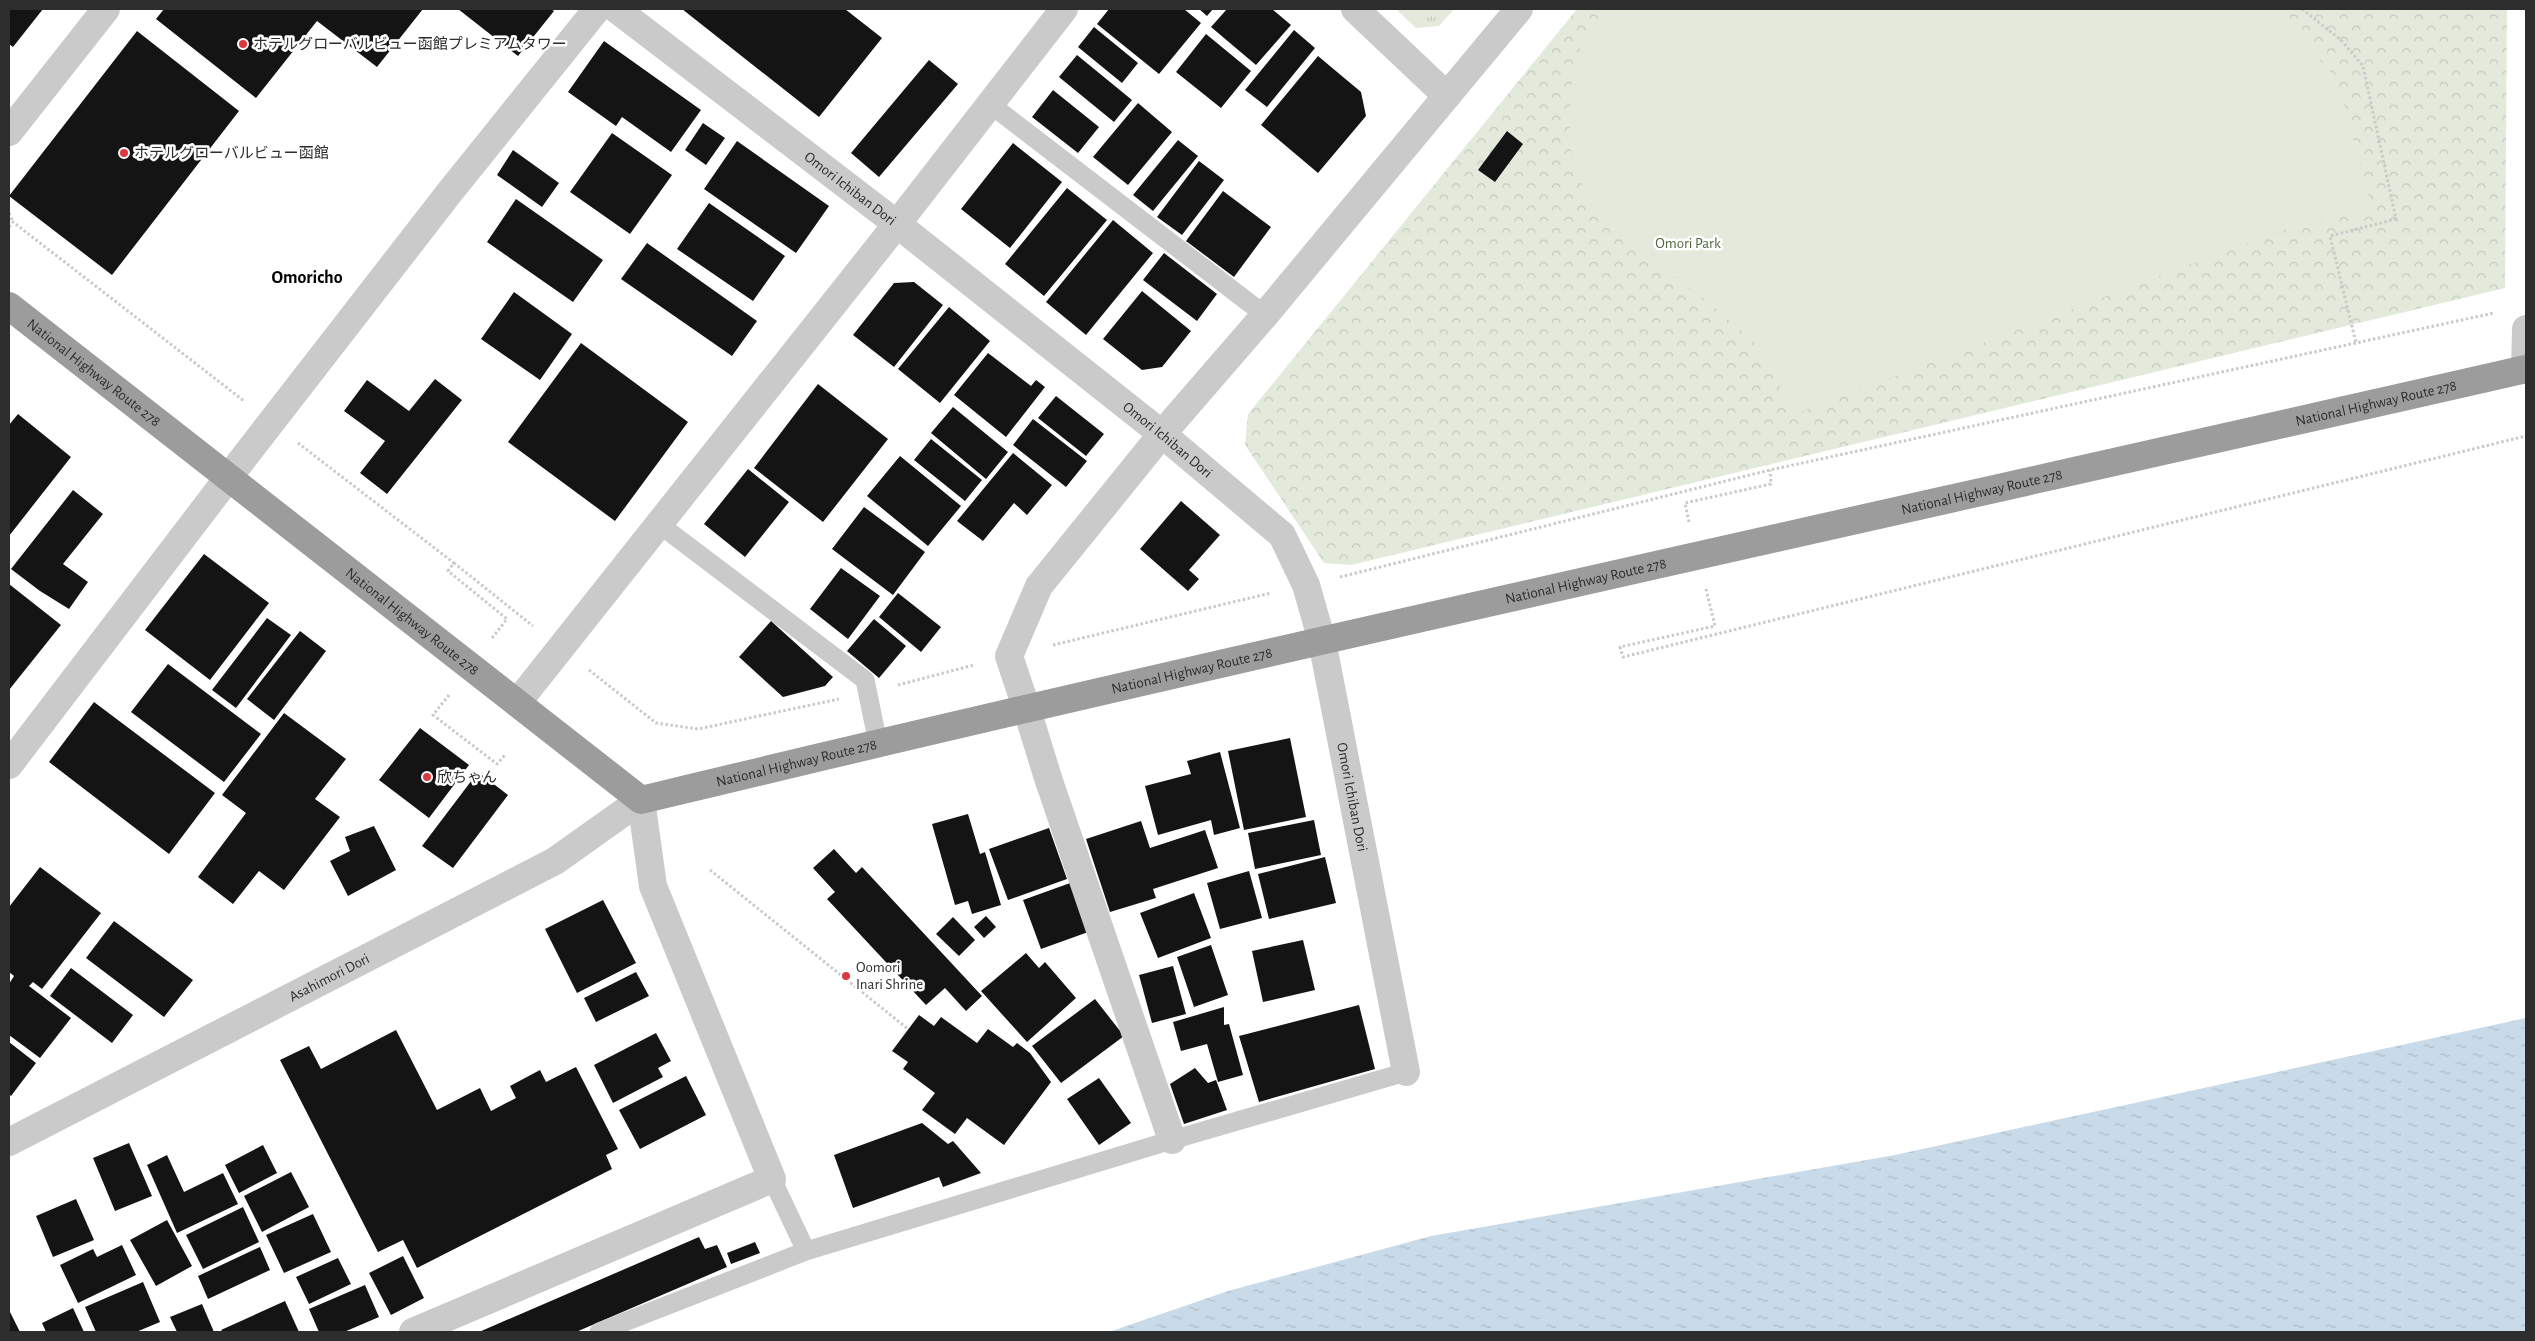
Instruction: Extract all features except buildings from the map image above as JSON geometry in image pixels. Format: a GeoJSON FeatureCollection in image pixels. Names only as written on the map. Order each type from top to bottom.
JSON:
{"type":"FeatureCollection","features":[{"type":"Feature","properties":{"kind":"highway","name":"National Highway Route 278"},"geometry":{"type":"LineString","coordinates":[[9,306],[641,800],[878,743],[1322,641],[2526,370]]}},
{"type":"Feature","properties":{"kind":"street"},"geometry":{"type":"LineString","coordinates":[[9,132],[106,9]]}},
{"type":"Feature","properties":{"kind":"street"},"geometry":{"type":"LineString","coordinates":[[9,766],[271,422],[449,193],[597,9]]}},
{"type":"Feature","properties":{"kind":"street","name":"Omori Ichiban Dori"},"geometry":{"type":"LineString","coordinates":[[616,9],[897,224],[1162,434],[1282,535],[1306,585],[1322,641],[1406,1072]]}},
{"type":"Feature","properties":{"kind":"street"},"geometry":{"type":"LineString","coordinates":[[517,703],[897,224],[1064,9]]}},
{"type":"Feature","properties":{"kind":"street"},"geometry":{"type":"LineString","coordinates":[[1355,9],[1447,96]]}},
{"type":"Feature","properties":{"kind":"street"},"geometry":{"type":"LineString","coordinates":[[1172,1140],[1049,780],[1009,656],[1039,586],[1162,434],[1265,315],[1519,9]]}},
{"type":"Feature","properties":{"kind":"street"},"geometry":{"type":"LineString","coordinates":[[2526,329],[2526,370]]}},
{"type":"Feature","properties":{"kind":"street"},"geometry":{"type":"LineString","coordinates":[[413,1332],[772,1179],[653,886],[641,800]]}},
{"type":"Feature","properties":{"kind":"street","name":"Asahimori Dori"},"geometry":{"type":"LineString","coordinates":[[9,1142],[555,861],[641,800]]}},
{"type":"Feature","properties":{"kind":"lane"},"geometry":{"type":"LineString","coordinates":[[990,104],[1265,315]]}},
{"type":"Feature","properties":{"kind":"lane"},"geometry":{"type":"LineString","coordinates":[[659,524],[865,680],[878,743]]}},
{"type":"Feature","properties":{"kind":"lane"},"geometry":{"type":"LineString","coordinates":[[599,1332],[806,1251],[1172,1140],[1406,1072]]}},
{"type":"Feature","properties":{"kind":"lane"},"geometry":{"type":"LineString","coordinates":[[772,1179],[806,1251]]}},
{"type":"Feature","properties":{"kind":"path"},"geometry":{"type":"LineString","coordinates":[[2302,9],[2341,40],[2364,66],[2396,219],[2330,236],[2356,343]]}},
{"type":"Feature","properties":{"kind":"path"},"geometry":{"type":"LineString","coordinates":[[9,213],[13,222],[454,563],[656,723],[698,729],[868,693],[1009,656],[1306,585],[1770,470],[2498,312]]}},
{"type":"Feature","properties":{"kind":"path"},"geometry":{"type":"LineString","coordinates":[[9,227],[13,222]]}},
{"type":"Feature","properties":{"kind":"path"},"geometry":{"type":"LineString","coordinates":[[1715,626],[1620,647],[1624,656],[2526,436]]}},
{"type":"Feature","properties":{"kind":"path"},"geometry":{"type":"LineString","coordinates":[[1685,503],[1772,484],[1770,470]]}},
{"type":"Feature","properties":{"kind":"path"},"geometry":{"type":"LineString","coordinates":[[454,563],[448,571],[507,619]]}},
{"type":"Feature","properties":{"kind":"path"},"geometry":{"type":"LineString","coordinates":[[432,715],[497,764],[505,755]]}},
{"type":"Feature","properties":{"kind":"path"},"geometry":{"type":"LineString","coordinates":[[710,870],[908,1029]]}},
{"type":"Feature","properties":{"kind":"green space"},"geometry":{"type":"Polygon","coordinates":[[[1396,9],[1454,9],[1439,26],[1416,28],[1396,9]]]}},
{"type":"Feature","properties":{"kind":"green space","name":"Omori Park"},"geometry":{"type":"Polygon","coordinates":[[[1577,9],[2507,9],[2505,288],[1351,565],[1324,563],[1245,445],[1248,414],[1577,9]]]}},
{"type":"Feature","properties":{"kind":"green space"},"geometry":{"type":"Polygon","coordinates":[[[1612,9],[2267,9],[2294,32],[2337,79],[2372,208],[2276,232],[1795,414],[1754,341],[1647,251],[1590,207],[1570,147],[1570,91],[1579,50],[1612,9]]]}},
{"type":"Feature","properties":{"kind":"water"},"geometry":{"type":"Polygon","coordinates":[[[2526,1018],[2526,1332],[1109,1332],[1228,1291],[1431,1236],[1895,1155],[2526,1018]]]}},
{"type":"Feature","properties":{"kind":"place","name":"ホテルグローバルビュー函館プレミアムタワー"},"geometry":{"type":"Point","coordinates":[243,44]}},
{"type":"Feature","properties":{"kind":"place","name":"ホテルグローバルビュー函館"},"geometry":{"type":"Point","coordinates":[124,153]}},
{"type":"Feature","properties":{"kind":"place","name":"欣ちゃん"},"geometry":{"type":"Point","coordinates":[427,777]}},
{"type":"Feature","properties":{"kind":"place","name":"Oomori Inari Shrine"},"geometry":{"type":"Point","coordinates":[846,976]}},
{"type":"Feature","properties":{"kind":"district","name":"Omoricho"},"geometry":{"type":"Point","coordinates":[307,278]}}]}
